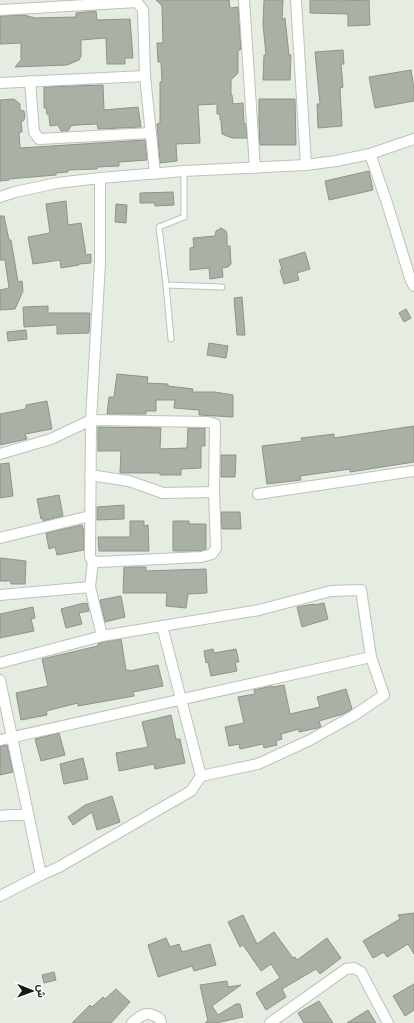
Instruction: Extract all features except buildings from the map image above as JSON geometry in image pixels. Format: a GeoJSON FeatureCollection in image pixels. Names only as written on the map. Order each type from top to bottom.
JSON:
{"type":"FeatureCollection","features":[{"type":"Feature","properties":{"kind":"street"},"geometry":{"type":"LineString","coordinates":[[244,0],[255,168]]}},
{"type":"Feature","properties":{"kind":"street"},"geometry":{"type":"LineString","coordinates":[[296,0],[306,165]]}},
{"type":"Feature","properties":{"kind":"street"},"geometry":{"type":"LineString","coordinates":[[0,10],[137,2],[143,10],[145,76],[155,174]]}},
{"type":"Feature","properties":{"kind":"street"},"geometry":{"type":"LineString","coordinates":[[0,83],[145,76]]}},
{"type":"Feature","properties":{"kind":"street"},"geometry":{"type":"LineString","coordinates":[[30,82],[34,132],[39,139],[151,133]]}},
{"type":"Feature","properties":{"kind":"street"},"geometry":{"type":"LineString","coordinates":[[0,197],[15,192],[57,183],[100,178],[184,171],[306,165],[336,161],[370,154],[414,139]]}},
{"type":"Feature","properties":{"kind":"street"},"geometry":{"type":"LineString","coordinates":[[370,154],[411,281],[414,286]]}},
{"type":"Feature","properties":{"kind":"street"},"geometry":{"type":"LineString","coordinates":[[100,178],[100,263],[91,420],[90,556],[93,560],[90,587],[102,636]]}},
{"type":"Feature","properties":{"kind":"street"},"geometry":{"type":"LineString","coordinates":[[0,454],[51,440],[91,420],[208,422],[214,424],[216,428],[214,492],[216,548],[212,554],[201,557],[98,562],[93,560]]}},
{"type":"Feature","properties":{"kind":"street"},"geometry":{"type":"LineString","coordinates":[[258,494],[414,471]]}},
{"type":"Feature","properties":{"kind":"street"},"geometry":{"type":"LineString","coordinates":[[90,475],[129,481],[163,494],[214,492]]}},
{"type":"Feature","properties":{"kind":"street"},"geometry":{"type":"LineString","coordinates":[[0,538],[90,516]]}},
{"type":"Feature","properties":{"kind":"street"},"geometry":{"type":"LineString","coordinates":[[0,595],[90,587]]}},
{"type":"Feature","properties":{"kind":"street"},"geometry":{"type":"LineString","coordinates":[[0,663],[102,636],[259,610],[331,591],[361,590],[371,657],[384,695],[353,716],[310,740],[258,764],[202,776],[191,791],[59,867],[0,896]]}},
{"type":"Feature","properties":{"kind":"street"},"geometry":{"type":"LineString","coordinates":[[162,626],[202,776]]}},
{"type":"Feature","properties":{"kind":"street"},"geometry":{"type":"LineString","coordinates":[[0,740],[371,657]]}},
{"type":"Feature","properties":{"kind":"street"},"geometry":{"type":"LineString","coordinates":[[0,680],[41,875]]}},
{"type":"Feature","properties":{"kind":"street"},"geometry":{"type":"LineString","coordinates":[[0,816],[28,815]]}},
{"type":"Feature","properties":{"kind":"street"},"geometry":{"type":"LineString","coordinates":[[270,1023],[346,969],[354,968],[361,972],[388,1023]]}},
{"type":"Feature","properties":{"kind":"street"},"geometry":{"type":"LineString","coordinates":[[132,1023],[144,1014],[153,1014],[160,1019],[161,1023]]}},
{"type":"Feature","properties":{"kind":"lane"},"geometry":{"type":"LineString","coordinates":[[172,339],[160,227],[184,217],[184,171]]}},
{"type":"Feature","properties":{"kind":"lane"},"geometry":{"type":"LineString","coordinates":[[166,285],[222,287]]}}]}
